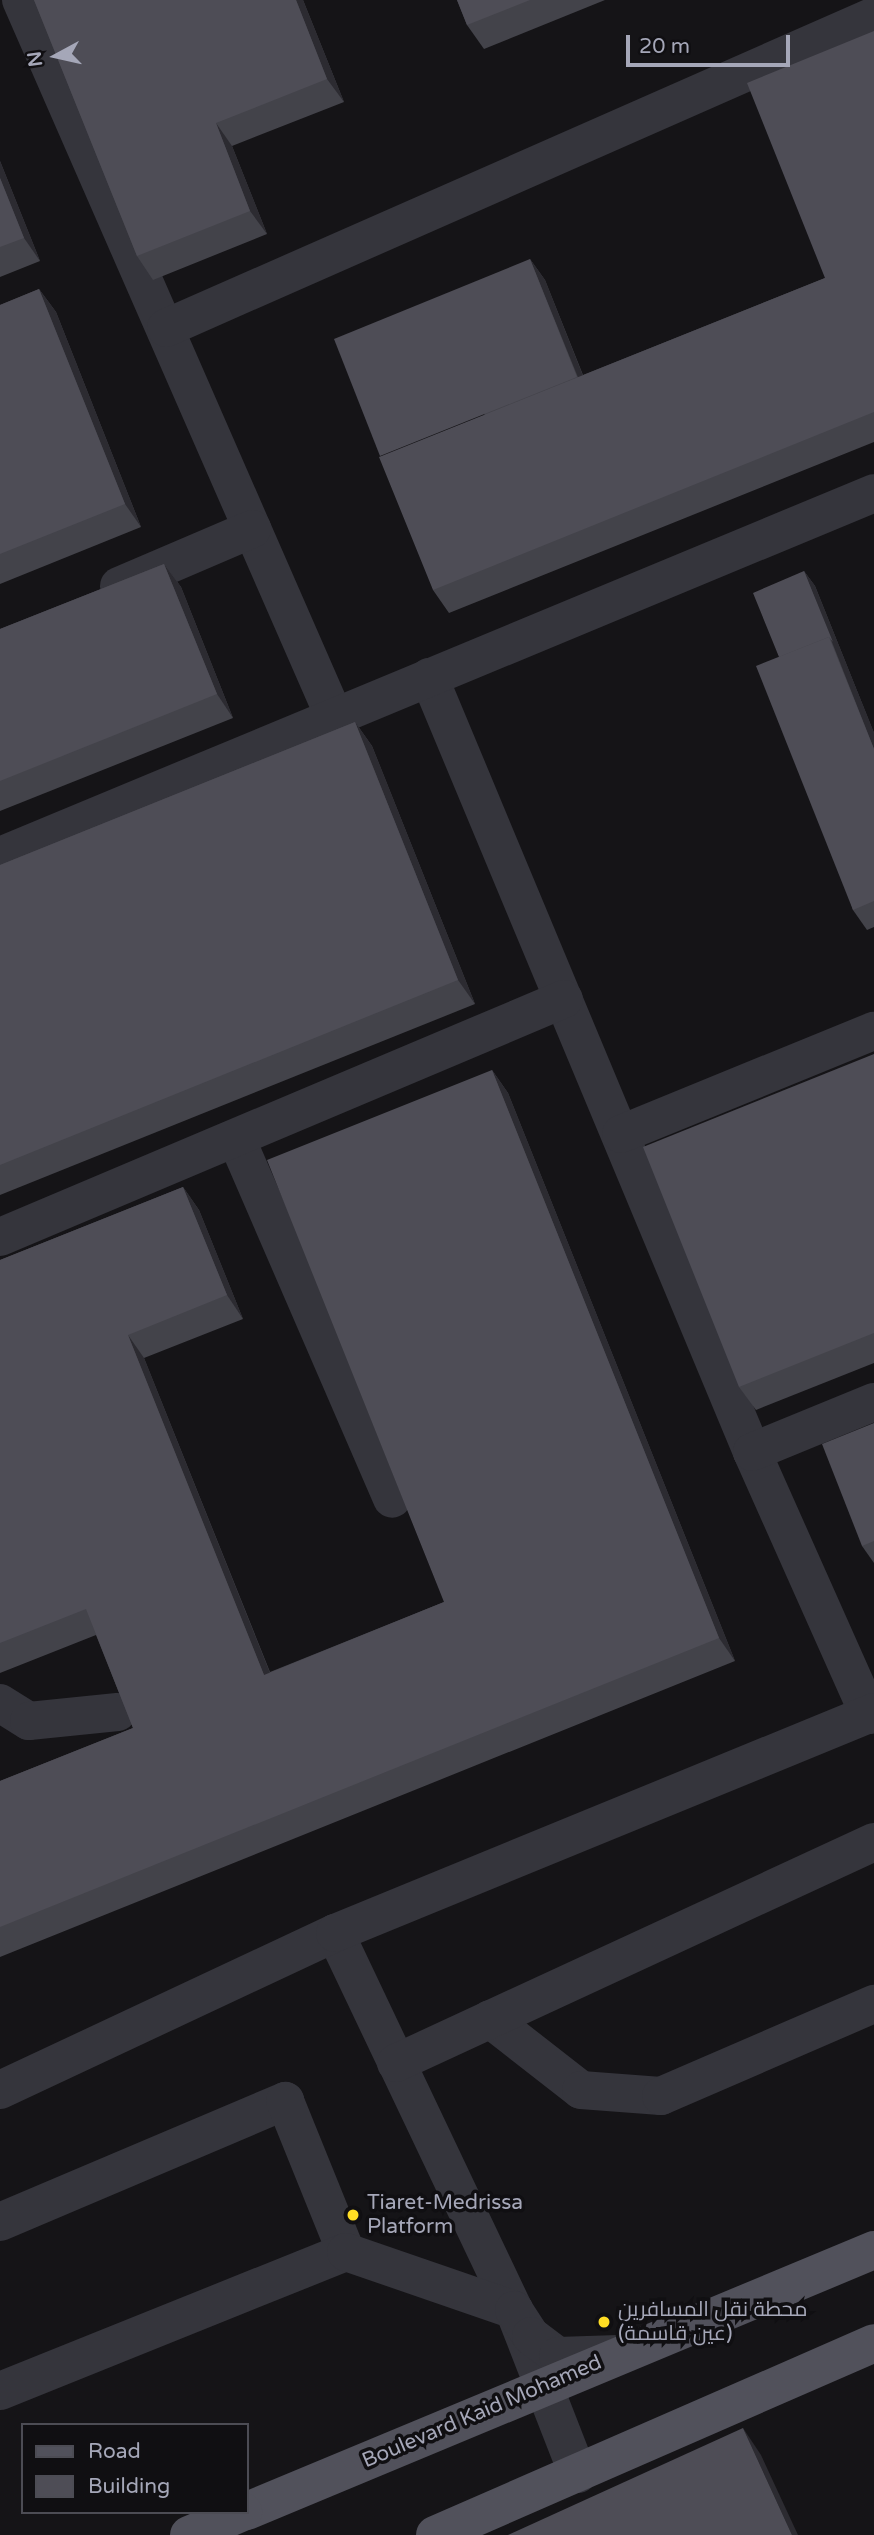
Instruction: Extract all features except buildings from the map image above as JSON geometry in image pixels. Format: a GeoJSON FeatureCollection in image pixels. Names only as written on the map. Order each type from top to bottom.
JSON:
{"type":"FeatureCollection","features":[{"type":"Feature","properties":{"kind":"main road","name":"Boulevard Kaid Mohamed"},"geometry":{"type":"LineString","coordinates":[[248,2511],[618,2354],[874,2250]]}},
{"type":"Feature","properties":{"kind":"main road"},"geometry":{"type":"LineString","coordinates":[[435,2535],[874,2343]]}},
{"type":"Feature","properties":{"kind":"main road","name":"Boulevard Kaid Mohamed"},"geometry":{"type":"LineString","coordinates":[[189,2535],[240,2514]]}},
{"type":"Feature","properties":{"kind":"street"},"geometry":{"type":"LineString","coordinates":[[21,0],[334,716]]}},
{"type":"Feature","properties":{"kind":"street"},"geometry":{"type":"LineString","coordinates":[[166,328],[874,16]]}},
{"type":"Feature","properties":{"kind":"street"},"geometry":{"type":"LineString","coordinates":[[0,856],[874,493]]}},
{"type":"Feature","properties":{"kind":"street"},"geometry":{"type":"LineString","coordinates":[[88,599],[252,530]]}},
{"type":"Feature","properties":{"kind":"street"},"geometry":{"type":"LineString","coordinates":[[0,2090],[335,1933],[872,1714],[752,1452],[429,677]]}},
{"type":"Feature","properties":{"kind":"street"},"geometry":{"type":"LineString","coordinates":[[0,1237],[564,999]]}},
{"type":"Feature","properties":{"kind":"street"},"geometry":{"type":"LineString","coordinates":[[621,1134],[874,1031]]}},
{"type":"Feature","properties":{"kind":"street"},"geometry":{"type":"LineString","coordinates":[[236,1138],[392,1499]]}},
{"type":"Feature","properties":{"kind":"street"},"geometry":{"type":"LineString","coordinates":[[752,1452],[874,1402]]}},
{"type":"Feature","properties":{"kind":"street"},"geometry":{"type":"LineString","coordinates":[[0,1703],[29,1721],[118,1712]]}},
{"type":"Feature","properties":{"kind":"street"},"geometry":{"type":"LineString","coordinates":[[396,2063],[874,1842]]}},
{"type":"Feature","properties":{"kind":"street"},"geometry":{"type":"LineString","coordinates":[[335,1933],[509,2300],[541,2388],[578,2474]]}},
{"type":"Feature","properties":{"kind":"street"},"geometry":{"type":"LineString","coordinates":[[490,2019],[581,2090],[661,2096],[874,2004]]}},
{"type":"Feature","properties":{"kind":"street"},"geometry":{"type":"LineString","coordinates":[[0,2222],[285,2101],[342,2242]]}},
{"type":"Feature","properties":{"kind":"street"},"geometry":{"type":"LineString","coordinates":[[0,2391],[342,2242],[509,2300],[531,2336],[558,2356],[618,2354]]}},
{"type":"Feature","properties":{"kind":"place","name":"Tiaret-Medrissa Platform"},"geometry":{"type":"Point","coordinates":[353,2215]}},
{"type":"Feature","properties":{"kind":"place","name":"محطة نقل المسافرين (عين قاسمة)"},"geometry":{"type":"Point","coordinates":[604,2322]}}]}
